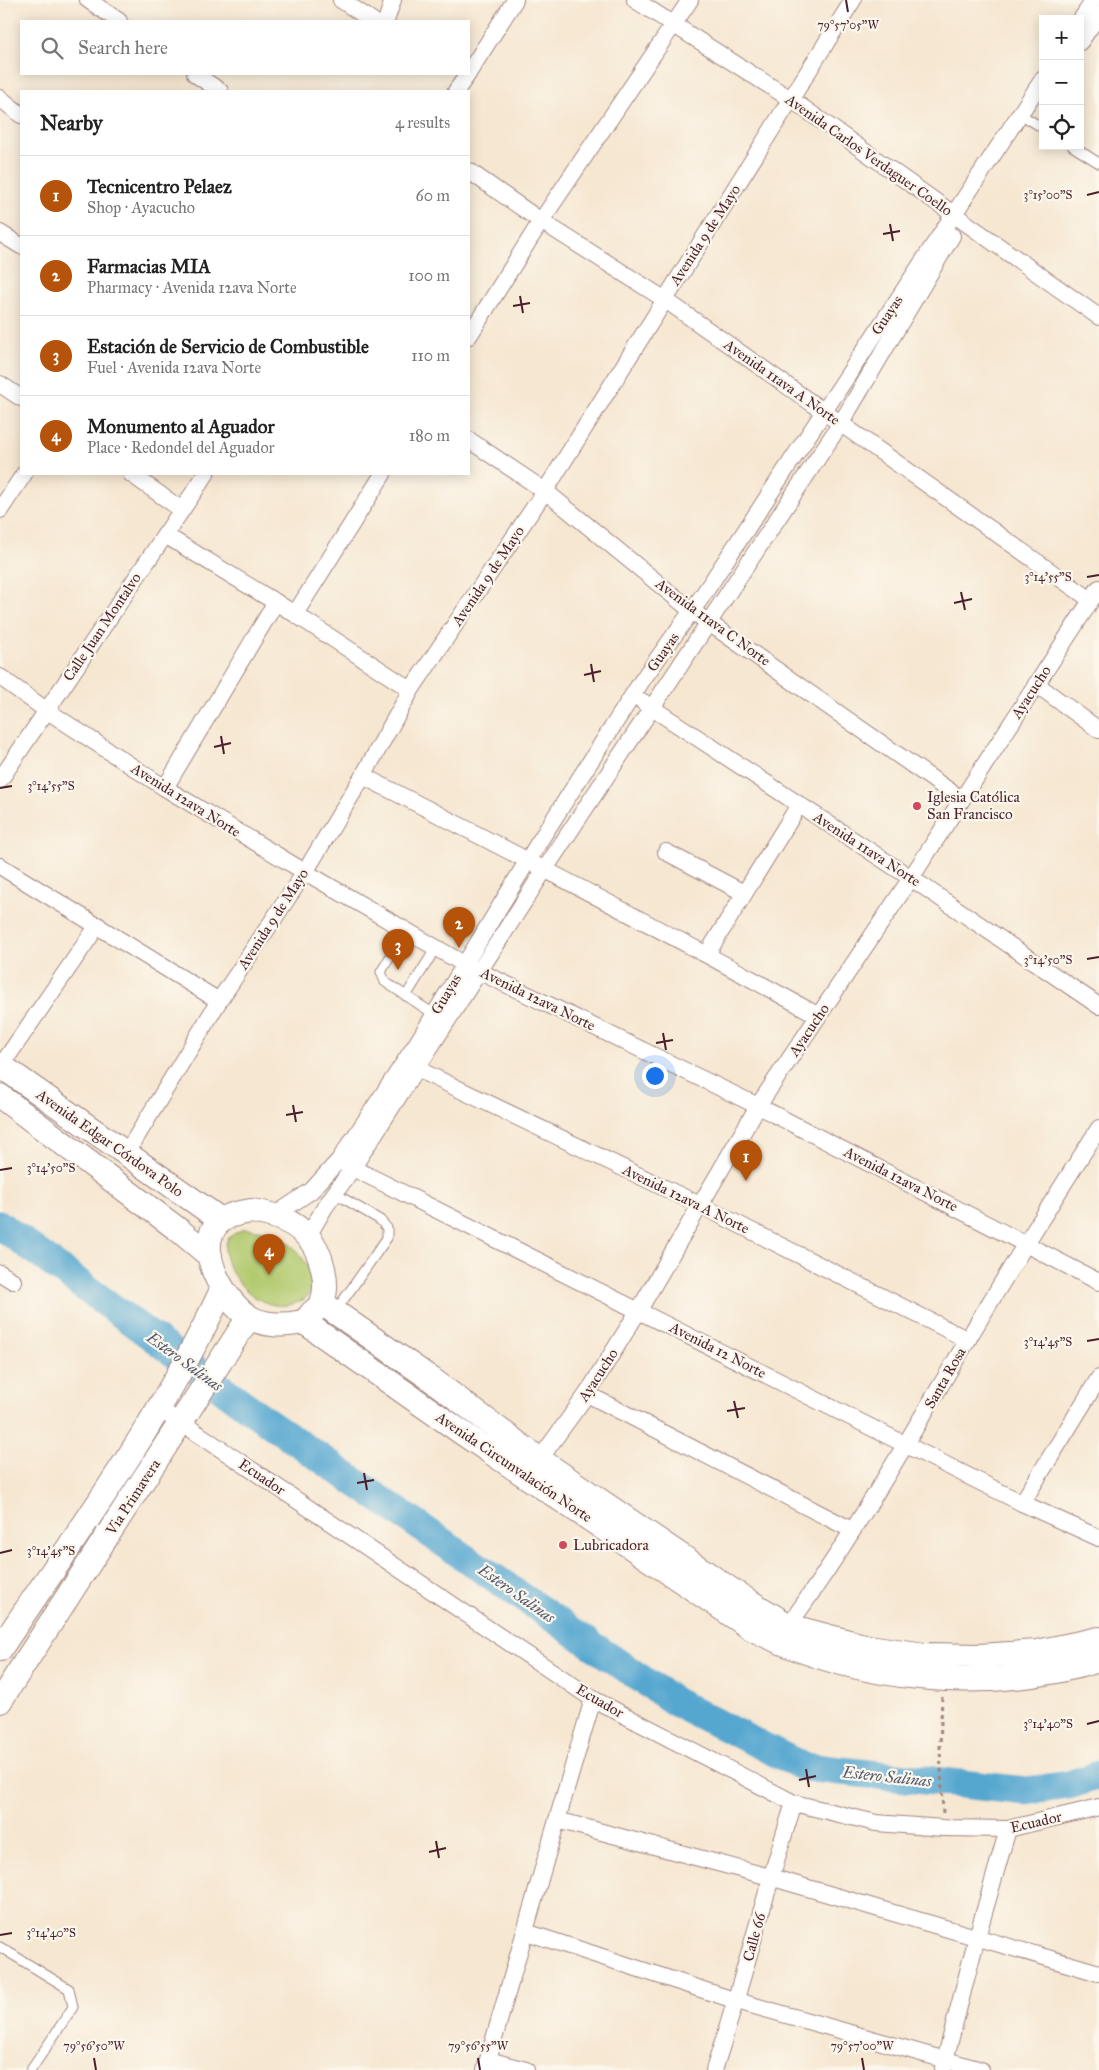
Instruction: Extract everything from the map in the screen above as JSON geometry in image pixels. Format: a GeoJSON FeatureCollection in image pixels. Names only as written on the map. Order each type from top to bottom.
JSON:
{"type":"FeatureCollection","features":[{"type":"Feature","properties":{"kind":"main road","name":"Avenida Edgar Córdova Polo"},"geometry":{"type":"LineString","coordinates":[[0,1066],[221,1220]]}},
{"type":"Feature","properties":{"kind":"main road","name":"Avenida Edgar Córdova Polo"},"geometry":{"type":"LineString","coordinates":[[0,1096],[180,1231],[210,1256]]}},
{"type":"Feature","properties":{"kind":"main road"},"geometry":{"type":"LineString","coordinates":[[251,1211],[275,1215],[308,1236],[321,1262],[329,1308],[304,1322],[289,1324],[265,1323],[249,1318],[233,1305],[222,1290],[214,1273],[210,1256],[210,1236],[221,1220],[251,1211]]}},
{"type":"Feature","properties":{"kind":"main road","name":"Via Primavera"},"geometry":{"type":"LineString","coordinates":[[0,1649],[158,1409],[204,1330],[222,1290]]}},
{"type":"Feature","properties":{"kind":"main road","name":"Avenida Circunvalación Norte"},"geometry":{"type":"LineString","coordinates":[[329,1308],[533,1468]]}},
{"type":"Feature","properties":{"kind":"main road","name":"Via Primavera"},"geometry":{"type":"LineString","coordinates":[[0,1702],[249,1318]]}},
{"type":"Feature","properties":{"kind":"main road","name":"Avenida Circunvalación Norte"},"geometry":{"type":"LineString","coordinates":[[304,1322],[533,1468],[734,1592],[783,1634],[825,1658],[868,1668],[943,1679],[974,1681],[1004,1679],[1047,1672],[1099,1660]]}},
{"type":"Feature","properties":{"kind":"main road","name":"Avenida Circunvalación Norte"},"geometry":{"type":"LineString","coordinates":[[783,1634],[925,1655],[980,1656],[1037,1652],[1099,1639]]}},
{"type":"Feature","properties":{"kind":"street"},"geometry":{"type":"LineString","coordinates":[[88,0],[118,20]]}},
{"type":"Feature","properties":{"kind":"street"},"geometry":{"type":"LineString","coordinates":[[341,0],[371,20]]}},
{"type":"Feature","properties":{"kind":"street"},"geometry":{"type":"LineString","coordinates":[[386,20],[393,0]]}},
{"type":"Feature","properties":{"kind":"street"},"geometry":{"type":"LineString","coordinates":[[470,66],[516,0]]}},
{"type":"Feature","properties":{"kind":"street","name":"Avenida Carlos Verdaguer Coello"},"geometry":{"type":"LineString","coordinates":[[635,0],[792,100],[1099,317]]}},
{"type":"Feature","properties":{"kind":"street"},"geometry":{"type":"LineString","coordinates":[[470,334],[541,221],[690,0]]}},
{"type":"Feature","properties":{"kind":"street","name":"Avenida 9 de Mayo"},"geometry":{"type":"LineString","coordinates":[[126,1154],[219,1001],[304,872],[363,776],[411,690],[545,491],[853,0]]}},
{"type":"Feature","properties":{"kind":"street"},"geometry":{"type":"LineString","coordinates":[[1084,17],[1095,5]]}},
{"type":"Feature","properties":{"kind":"street"},"geometry":{"type":"LineString","coordinates":[[1084,32],[1095,5]]}},
{"type":"Feature","properties":{"kind":"street"},"geometry":{"type":"LineString","coordinates":[[196,75],[219,90]]}},
{"type":"Feature","properties":{"kind":"street","name":"Guayas"},"geometry":{"type":"LineString","coordinates":[[308,1236],[325,1207],[336,1194],[346,1164],[411,1064],[481,971],[545,869],[841,423],[958,218],[1039,86]]}},
{"type":"Feature","properties":{"kind":"street"},"geometry":{"type":"LineString","coordinates":[[0,98],[20,113]]}},
{"type":"Feature","properties":{"kind":"street","name":"Guayas"},"geometry":{"type":"LineString","coordinates":[[411,1064],[434,1014],[464,964],[632,696],[692,610],[824,412],[1039,103]]}},
{"type":"Feature","properties":{"kind":"street","name":"Avenida 11ava A Norte"},"geometry":{"type":"LineString","coordinates":[[470,172],[541,221],[664,299],[824,412],[1095,594]]}},
{"type":"Feature","properties":{"kind":"street"},"geometry":{"type":"LineString","coordinates":[[0,233],[20,245]]}},
{"type":"Feature","properties":{"kind":"street"},"geometry":{"type":"LineString","coordinates":[[0,384],[20,397]]}},
{"type":"Feature","properties":{"kind":"street","name":"Avenida 11ava C Norte"},"geometry":{"type":"LineString","coordinates":[[470,441],[545,491],[692,610],[961,799]]}},
{"type":"Feature","properties":{"kind":"street"},"geometry":{"type":"LineString","coordinates":[[0,510],[23,475]]}},
{"type":"Feature","properties":{"kind":"street"},"geometry":{"type":"LineString","coordinates":[[132,475],[182,510]]}},
{"type":"Feature","properties":{"kind":"street","name":"Calle Juan Montalvo"},"geometry":{"type":"LineString","coordinates":[[0,780],[205,475]]}},
{"type":"Feature","properties":{"kind":"street"},"geometry":{"type":"LineString","coordinates":[[295,614],[382,475]]}},
{"type":"Feature","properties":{"kind":"street"},"geometry":{"type":"LineString","coordinates":[[165,535],[276,602],[411,690]]}},
{"type":"Feature","properties":{"kind":"street","name":"Ayacucho"},"geometry":{"type":"LineString","coordinates":[[533,1468],[586,1394],[639,1310],[758,1106],[911,878],[1095,594]]}},
{"type":"Feature","properties":{"kind":"street"},"geometry":{"type":"LineString","coordinates":[[165,788],[276,602]]}},
{"type":"Feature","properties":{"kind":"street","name":"Avenida 12ava Norte"},"geometry":{"type":"LineString","coordinates":[[0,677],[46,710],[165,788],[304,872],[464,964],[758,1106],[1099,1282]]}},
{"type":"Feature","properties":{"kind":"street"},"geometry":{"type":"LineString","coordinates":[[1036,684],[1099,730]]}},
{"type":"Feature","properties":{"kind":"street","name":"Avenida 11ava Norte"},"geometry":{"type":"LineString","coordinates":[[632,696],[911,878],[1099,1006]]}},
{"type":"Feature","properties":{"kind":"street"},"geometry":{"type":"LineString","coordinates":[[363,776],[528,860],[819,1016]]}},
{"type":"Feature","properties":{"kind":"street"},"geometry":{"type":"LineString","coordinates":[[706,954],[799,805]]}},
{"type":"Feature","properties":{"kind":"street"},"geometry":{"type":"LineString","coordinates":[[666,852],[744,893]]}},
{"type":"Feature","properties":{"kind":"street"},"geometry":{"type":"LineString","coordinates":[[0,866],[219,1001]]}},
{"type":"Feature","properties":{"kind":"street"},"geometry":{"type":"LineString","coordinates":[[0,1066],[98,926]]}},
{"type":"Feature","properties":{"kind":"street","name":"Avenida 12ava A Norte"},"geometry":{"type":"LineString","coordinates":[[411,1064],[700,1205],[968,1340]]}},
{"type":"Feature","properties":{"kind":"street","name":"Santa Rosa"},"geometry":{"type":"LineString","coordinates":[[783,1634],[906,1444],[1026,1243],[1099,1128]]}},
{"type":"Feature","properties":{"kind":"street","name":"Guayas"},"geometry":{"type":"LineString","coordinates":[[275,1215],[311,1191],[346,1164]]}},
{"type":"Feature","properties":{"kind":"street","name":"Avenida 12 Norte"},"geometry":{"type":"LineString","coordinates":[[346,1164],[1022,1502],[1099,1538]]}},
{"type":"Feature","properties":{"kind":"street"},"geometry":{"type":"LineString","coordinates":[[1022,1502],[1099,1378]]}},
{"type":"Feature","properties":{"kind":"street"},"geometry":{"type":"LineString","coordinates":[[586,1394],[852,1530]]}},
{"type":"Feature","properties":{"kind":"street","name":"Ecuador"},"geometry":{"type":"LineString","coordinates":[[158,1409],[182,1423],[593,1699],[794,1803],[876,1823],[943,1828],[1008,1829],[1099,1807]]}},
{"type":"Feature","properties":{"kind":"street"},"geometry":{"type":"LineString","coordinates":[[526,2070],[487,2065],[593,1699]]}},
{"type":"Feature","properties":{"kind":"street","name":"Calle 66"},"geometry":{"type":"LineString","coordinates":[[714,2070],[737,2001],[770,1877],[794,1803]]}},
{"type":"Feature","properties":{"kind":"street"},"geometry":{"type":"LineString","coordinates":[[557,1820],[770,1877],[1099,1973]]}},
{"type":"Feature","properties":{"kind":"street"},"geometry":{"type":"LineString","coordinates":[[944,2065],[977,1937],[1008,1829]]}},
{"type":"Feature","properties":{"kind":"street"},"geometry":{"type":"LineString","coordinates":[[526,1932],[737,2001],[944,2065],[982,2070]]}},
{"type":"Feature","properties":{"kind":"lane"},"geometry":{"type":"LineString","coordinates":[[1028,119],[1039,126]]}},
{"type":"Feature","properties":{"kind":"lane"},"geometry":{"type":"LineString","coordinates":[[1078,150],[1099,163]]}},
{"type":"Feature","properties":{"kind":"lane"},"geometry":{"type":"LineString","coordinates":[[406,930],[381,972],[385,982],[434,1014]]}},
{"type":"Feature","properties":{"kind":"lane"},"geometry":{"type":"LineString","coordinates":[[406,996],[436,948]]}},
{"type":"Feature","properties":{"kind":"lane"},"geometry":{"type":"LineString","coordinates":[[329,1308],[387,1238],[387,1228],[380,1220],[336,1194]]}},
{"type":"Feature","properties":{"kind":"lane"},"geometry":{"type":"LineString","coordinates":[[0,1946],[69,1989],[73,2007],[31,2070]]}},
{"type":"Feature","properties":{"kind":"path"},"geometry":{"type":"LineString","coordinates":[[943,1679],[940,1747],[944,1817]]}},
{"type":"Feature","properties":{"kind":"green space"},"geometry":{"type":"Polygon","coordinates":[[[244,1229],[272,1234],[296,1250],[306,1263],[311,1278],[310,1291],[307,1297],[290,1305],[268,1303],[258,1299],[240,1284],[228,1265],[225,1249],[228,1239],[244,1229]]]}},
{"type":"Feature","properties":{"kind":"waterway","name":"Estero Salinas"},"geometry":{"type":"LineString","coordinates":[[0,1225],[265,1420],[675,1702],[804,1767],[1026,1791],[1069,1785],[1099,1775]]}},
{"type":"Feature","properties":{"kind":"place","name":"Iglesia Católica San Francisco"},"geometry":{"type":"Point","coordinates":[917,806]}},
{"type":"Feature","properties":{"kind":"place","name":"Farmacias MIA"},"geometry":{"type":"Point","coordinates":[459,948]}},
{"type":"Feature","properties":{"kind":"place","name":"Estación de Servicio de Combustible"},"geometry":{"type":"Point","coordinates":[398,970]}},
{"type":"Feature","properties":{"kind":"place","name":"Tecnicentro Pelaez"},"geometry":{"type":"Point","coordinates":[746,1181]}},
{"type":"Feature","properties":{"kind":"place","name":"Monumento al Aguador"},"geometry":{"type":"Point","coordinates":[269,1275]}},
{"type":"Feature","properties":{"kind":"place","name":"Lubricadora"},"geometry":{"type":"Point","coordinates":[563,1545]}}]}
